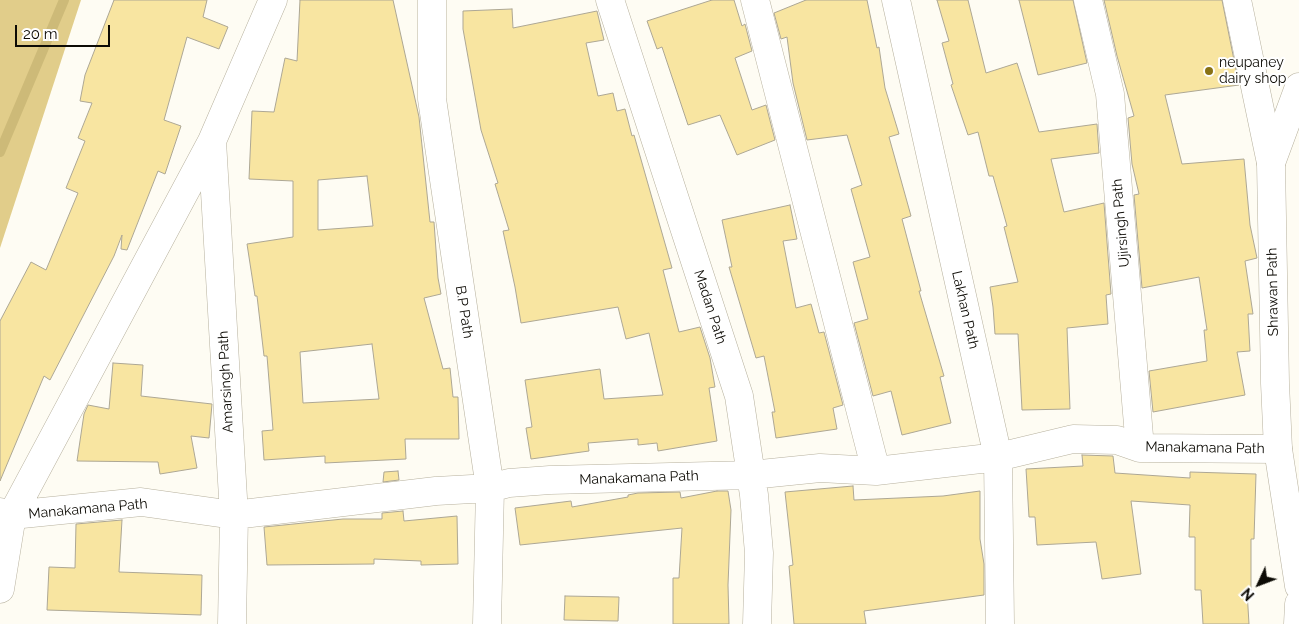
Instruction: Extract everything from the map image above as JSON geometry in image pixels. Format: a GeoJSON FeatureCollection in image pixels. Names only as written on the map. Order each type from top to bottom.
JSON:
{"type":"FeatureCollection","features":[{"type":"Feature","properties":{"kind":"street"},"geometry":{"type":"LineString","coordinates":[[0,589],[6,514],[212,141],[273,0]]}},
{"type":"Feature","properties":{"kind":"street","name":"B.P Path"},"geometry":{"type":"LineString","coordinates":[[432,0],[432,99],[490,488],[487,624]]}},
{"type":"Feature","properties":{"kind":"street","name":"Madan Path"},"geometry":{"type":"LineString","coordinates":[[610,0],[739,396],[754,495],[759,553],[757,624]]}},
{"type":"Feature","properties":{"kind":"street"},"geometry":{"type":"LineString","coordinates":[[755,0],[876,472]]}},
{"type":"Feature","properties":{"kind":"street","name":"Lakhan Path"},"geometry":{"type":"LineString","coordinates":[[896,0],[998,457],[1000,624]]}},
{"type":"Feature","properties":{"kind":"street","name":"Ujirsingh Path"},"geometry":{"type":"LineString","coordinates":[[1088,0],[1110,94],[1140,448]]}},
{"type":"Feature","properties":{"kind":"street","name":"Shrawan Path"},"geometry":{"type":"LineString","coordinates":[[1237,0],[1271,163],[1274,383],[1278,449],[1299,586]]}},
{"type":"Feature","properties":{"kind":"street"},"geometry":{"type":"LineString","coordinates":[[1271,163],[1299,87]]}},
{"type":"Feature","properties":{"kind":"street","name":"Amarsingh Path"},"geometry":{"type":"LineString","coordinates":[[212,141],[234,515],[232,624]]}},
{"type":"Feature","properties":{"kind":"street","name":"Manakamana Path"},"geometry":{"type":"LineString","coordinates":[[6,514],[141,502],[234,515],[436,491],[490,488],[509,483],[550,480],[751,475],[820,468],[876,472],[998,457],[1073,439],[1117,440],[1140,448],[1278,449]]}},
{"type":"Feature","properties":{"kind":"street"},"geometry":{"type":"LineString","coordinates":[[1298,624],[1299,604]]}},
{"type":"Feature","properties":{"kind":"shaded area"},"geometry":{"type":"Polygon","coordinates":[[[0,0],[81,0],[0,248],[0,0]]]}},
{"type":"Feature","properties":{"kind":"building"},"geometry":{"type":"Polygon","coordinates":[[[114,0],[207,0],[203,17],[228,27],[219,49],[187,37],[164,120],[181,126],[165,174],[158,171],[127,250],[121,249],[122,235],[114,256],[50,380],[44,376],[0,481],[0,321],[31,262],[46,270],[78,193],[66,188],[85,141],[78,138],[92,103],[80,101],[85,75],[114,0]]]}},
{"type":"Feature","properties":{"kind":"building"},"geometry":{"type":"Polygon","coordinates":[[[300,0],[393,0],[419,117],[430,222],[434,222],[441,294],[424,298],[443,369],[450,368],[453,397],[458,397],[459,439],[405,439],[406,459],[325,463],[325,456],[264,460],[262,431],[273,430],[267,356],[264,356],[257,296],[255,296],[247,244],[293,237],[293,181],[249,179],[252,111],[274,112],[285,58],[297,61],[300,0]],[[367,176],[318,180],[318,230],[373,226],[367,176]],[[372,344],[300,352],[303,403],[379,399],[372,344]]]}},
{"type":"Feature","properties":{"kind":"building"},"geometry":{"type":"Polygon","coordinates":[[[712,0],[734,0],[742,26],[745,24],[752,51],[735,58],[752,110],[766,105],[775,140],[737,155],[720,115],[688,125],[662,47],[657,49],[647,21],[712,0]]]}},
{"type":"Feature","properties":{"kind":"building"},"geometry":{"type":"Polygon","coordinates":[[[806,0],[867,0],[877,48],[879,47],[885,88],[899,134],[889,137],[911,216],[902,219],[921,291],[919,291],[944,376],[940,377],[951,423],[902,435],[891,391],[873,396],[854,323],[868,319],[853,262],[870,257],[851,189],[862,185],[847,135],[807,140],[793,83],[787,37],[781,39],[774,13],[806,0]]]}},
{"type":"Feature","properties":{"kind":"building"},"geometry":{"type":"Polygon","coordinates":[[[937,0],[968,0],[986,73],[1017,63],[1039,132],[1097,124],[1099,153],[1051,159],[1064,212],[1104,203],[1111,294],[1106,295],[1108,324],[1067,328],[1070,409],[1022,410],[1018,334],[995,334],[990,287],[1018,282],[1004,227],[1007,226],[993,176],[989,176],[978,132],[968,135],[951,85],[953,84],[942,43],[949,41],[937,0]]]}},
{"type":"Feature","properties":{"kind":"building"},"geometry":{"type":"Polygon","coordinates":[[[1019,0],[1073,0],[1087,63],[1038,75],[1019,0]]]}},
{"type":"Feature","properties":{"kind":"building"},"geometry":{"type":"Polygon","coordinates":[[[1104,0],[1222,0],[1239,85],[1165,95],[1182,164],[1244,159],[1250,225],[1257,258],[1245,261],[1253,314],[1248,314],[1250,351],[1237,352],[1245,395],[1153,412],[1149,371],[1207,361],[1204,330],[1207,330],[1199,277],[1142,288],[1134,195],[1139,194],[1132,164],[1128,118],[1134,116],[1104,0]]]}},
{"type":"Feature","properties":{"kind":"building"},"geometry":{"type":"Polygon","coordinates":[[[512,9],[513,28],[597,11],[604,40],[586,43],[598,96],[613,93],[617,111],[625,109],[632,136],[634,135],[672,268],[663,270],[679,332],[700,327],[710,358],[715,387],[709,388],[717,441],[658,451],[657,443],[638,445],[638,439],[588,443],[589,451],[531,459],[526,428],[532,427],[525,380],[600,369],[604,399],[663,395],[649,333],[626,339],[618,307],[521,323],[503,231],[509,230],[495,184],[498,183],[481,130],[463,29],[463,11],[512,9]]]}},
{"type":"Feature","properties":{"kind":"building"},"geometry":{"type":"Polygon","coordinates":[[[790,205],[797,239],[783,241],[796,308],[811,304],[819,333],[824,332],[843,405],[833,408],[837,429],[776,438],[772,412],[775,412],[764,356],[756,358],[729,267],[732,267],[722,220],[790,205]]]}},
{"type":"Feature","properties":{"kind":"building"},"geometry":{"type":"Polygon","coordinates":[[[113,363],[143,365],[141,396],[212,404],[209,438],[191,436],[197,468],[160,474],[158,462],[77,461],[84,414],[88,405],[109,409],[113,363]]]}},
{"type":"Feature","properties":{"kind":"building"},"geometry":{"type":"Polygon","coordinates":[[[1082,455],[1113,456],[1115,473],[1190,478],[1190,472],[1256,474],[1254,539],[1251,539],[1251,591],[1247,591],[1249,624],[1203,624],[1201,590],[1195,590],[1195,537],[1189,537],[1190,505],[1131,501],[1141,574],[1102,579],[1096,542],[1037,545],[1035,517],[1029,517],[1026,469],[1083,466],[1082,455]]]}},
{"type":"Feature","properties":{"kind":"building"},"geometry":{"type":"Polygon","coordinates":[[[398,471],[399,480],[383,482],[384,472],[398,471]]]}},
{"type":"Feature","properties":{"kind":"building"},"geometry":{"type":"Polygon","coordinates":[[[853,486],[854,500],[943,496],[980,491],[980,539],[984,564],[984,595],[864,611],[866,624],[794,624],[789,566],[793,565],[785,492],[853,486]]]}},
{"type":"Feature","properties":{"kind":"building"},"geometry":{"type":"Polygon","coordinates":[[[717,491],[728,491],[731,510],[728,585],[729,624],[673,624],[673,578],[679,578],[682,528],[520,545],[515,508],[571,501],[572,507],[628,497],[628,495],[638,493],[680,492],[681,498],[717,491]]]}},
{"type":"Feature","properties":{"kind":"building"},"geometry":{"type":"Polygon","coordinates":[[[403,511],[404,521],[457,516],[458,564],[421,565],[421,561],[374,559],[374,564],[267,565],[264,527],[343,519],[382,519],[382,513],[403,511]]]}},
{"type":"Feature","properties":{"kind":"building"},"geometry":{"type":"Polygon","coordinates":[[[122,520],[119,572],[202,575],[201,615],[47,610],[49,567],[75,568],[76,524],[122,520]]]}},
{"type":"Feature","properties":{"kind":"building"},"geometry":{"type":"Polygon","coordinates":[[[565,596],[619,597],[618,621],[564,620],[565,596]]]}},
{"type":"Feature","properties":{"kind":"waterway"},"geometry":{"type":"LineString","coordinates":[[0,152],[64,0]]}},
{"type":"Feature","properties":{"kind":"place","name":"neupaney dairy shop"},"geometry":{"type":"Point","coordinates":[1209,71]}}]}
